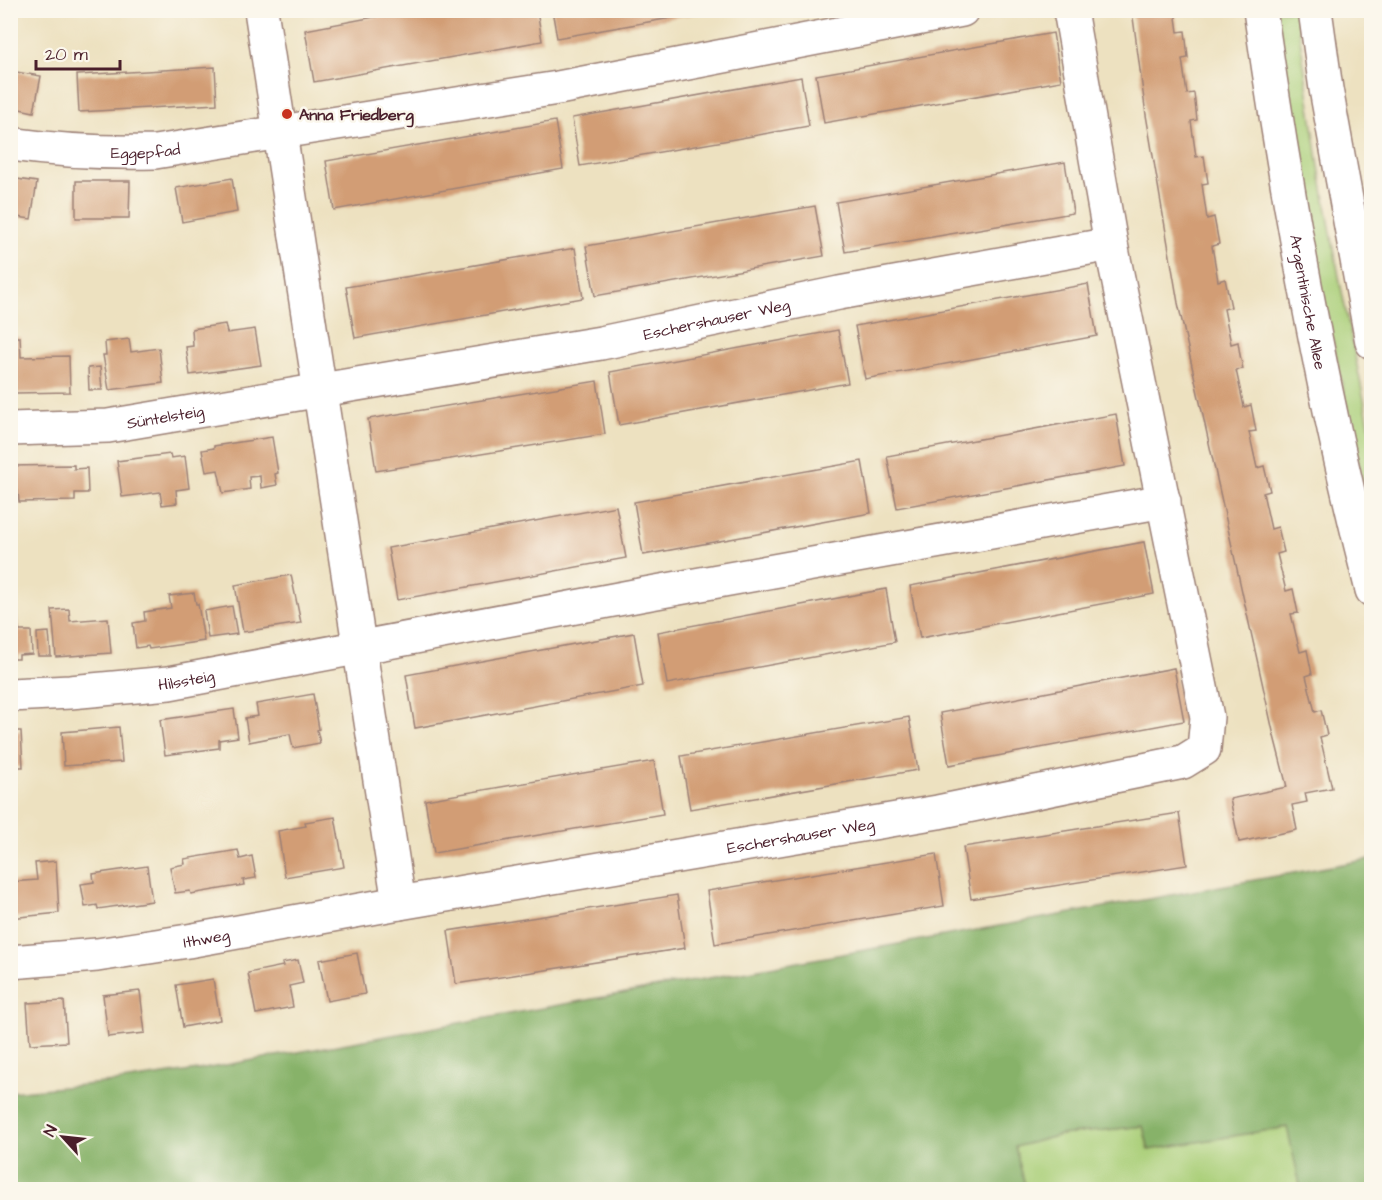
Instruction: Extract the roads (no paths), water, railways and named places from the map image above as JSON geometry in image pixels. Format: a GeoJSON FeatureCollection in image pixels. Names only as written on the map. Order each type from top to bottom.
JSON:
{"type":"FeatureCollection","features":[{"type":"Feature","properties":{"kind":"street"},"geometry":{"type":"LineString","coordinates":[[261,10],[399,903]]}},
{"type":"Feature","properties":{"kind":"street"},"geometry":{"type":"LineString","coordinates":[[281,130],[558,88],[962,10]]}},
{"type":"Feature","properties":{"kind":"street","name":"Eschershauser Weg"},"geometry":{"type":"LineString","coordinates":[[399,903],[938,812],[1183,762],[1204,749],[1207,717],[1111,244],[1070,10]]}},
{"type":"Feature","properties":{"kind":"street","name":"Argentinische Allee"},"geometry":{"type":"LineString","coordinates":[[1260,10],[1274,106],[1323,376],[1354,524],[1371,590]]}},
{"type":"Feature","properties":{"kind":"street"},"geometry":{"type":"LineString","coordinates":[[1315,10],[1328,100],[1371,342]]}},
{"type":"Feature","properties":{"kind":"street","name":"Eggepfad"},"geometry":{"type":"LineString","coordinates":[[10,144],[53,150],[105,153],[155,152],[281,130]]}},
{"type":"Feature","properties":{"kind":"street","name":"Eschershauser Weg"},"geometry":{"type":"LineString","coordinates":[[319,390],[601,343],[839,293],[1111,244]]}},
{"type":"Feature","properties":{"kind":"street","name":"Süntelsteig"},"geometry":{"type":"LineString","coordinates":[[10,429],[108,426],[319,390]]}},
{"type":"Feature","properties":{"kind":"street"},"geometry":{"type":"LineString","coordinates":[[358,647],[1164,501]]}},
{"type":"Feature","properties":{"kind":"street","name":"Hilssteig"},"geometry":{"type":"LineString","coordinates":[[10,695],[169,683],[358,647]]}},
{"type":"Feature","properties":{"kind":"street","name":"Ithweg"},"geometry":{"type":"LineString","coordinates":[[10,962],[97,955],[399,903]]}},
{"type":"Feature","properties":{"kind":"place","name":"Anna Friedberg"},"geometry":{"type":"Point","coordinates":[287,114]}}]}
